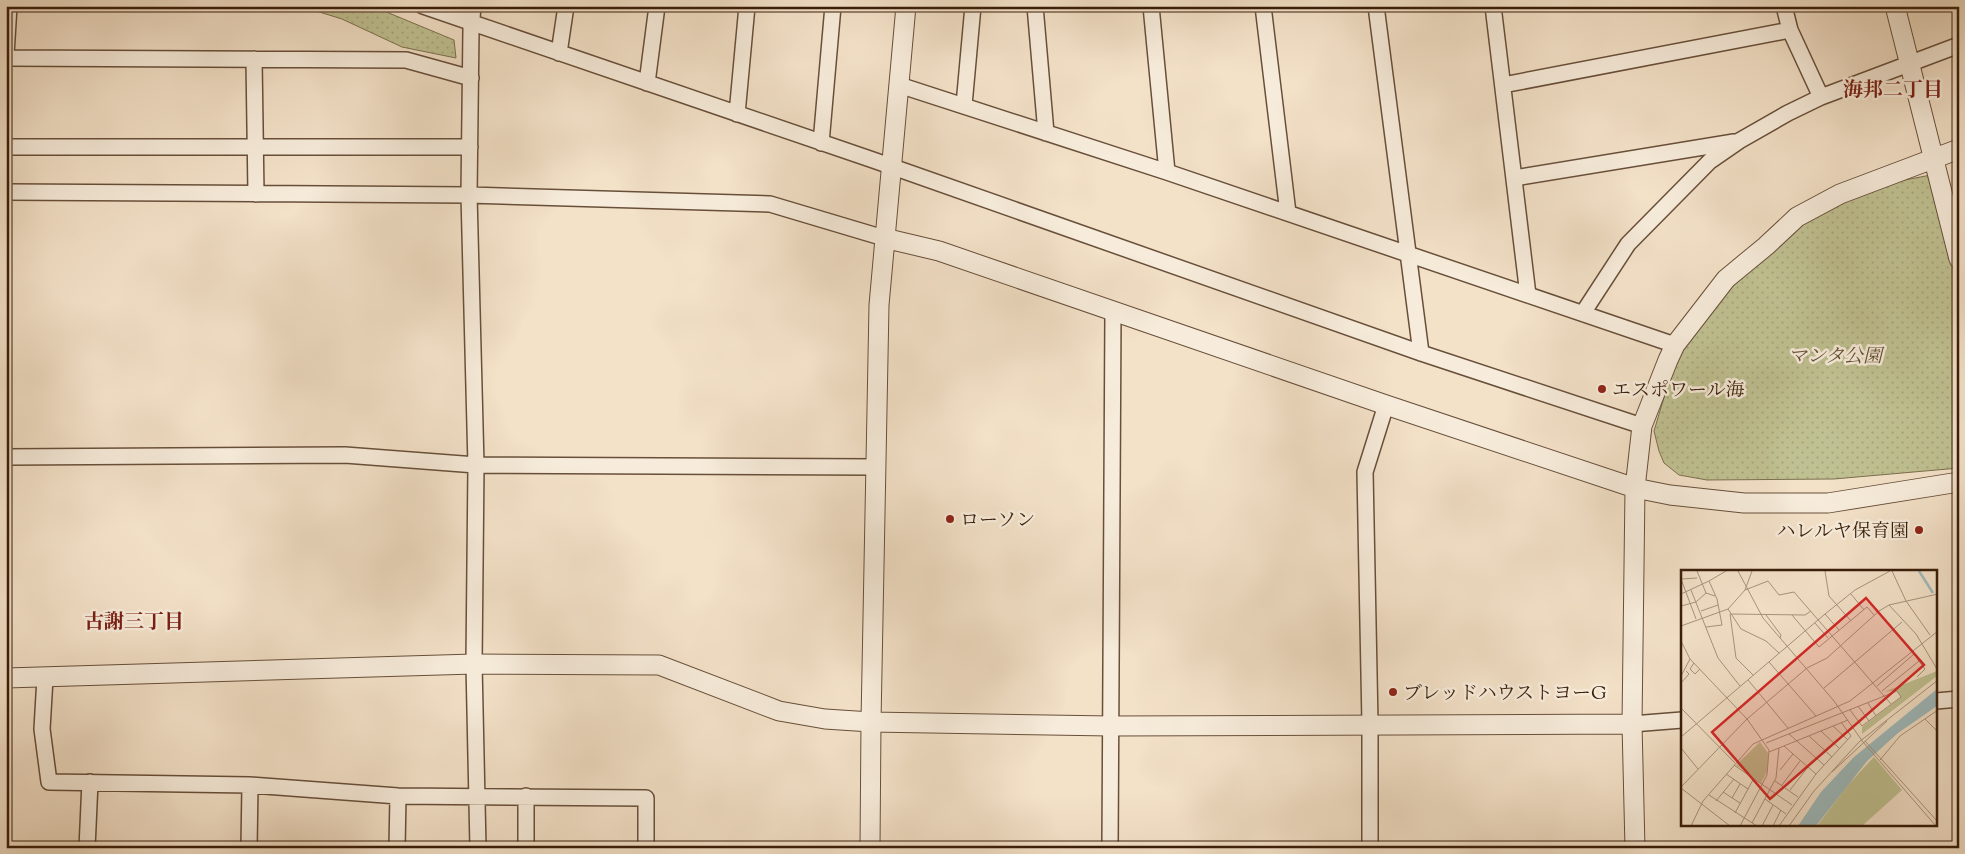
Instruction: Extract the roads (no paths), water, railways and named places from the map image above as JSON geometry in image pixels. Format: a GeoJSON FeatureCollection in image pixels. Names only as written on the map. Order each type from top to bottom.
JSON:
{"type":"FeatureCollection","features":[{"type":"Feature","properties":{"kind":"street"},"geometry":{"type":"LineString","coordinates":[[9,6],[6,56],[406,60],[471,78]]}},
{"type":"Feature","properties":{"kind":"street"},"geometry":{"type":"LineString","coordinates":[[423,6],[891,167],[1421,353],[1642,426]]}},
{"type":"Feature","properties":{"kind":"street"},"geometry":{"type":"LineString","coordinates":[[473,6],[469,195],[476,465],[474,664],[478,848]]}},
{"type":"Feature","properties":{"kind":"street"},"geometry":{"type":"LineString","coordinates":[[559,53],[566,6]]}},
{"type":"Feature","properties":{"kind":"street"},"geometry":{"type":"LineString","coordinates":[[647,83],[657,6]]}},
{"type":"Feature","properties":{"kind":"street"},"geometry":{"type":"LineString","coordinates":[[737,114],[747,6]]}},
{"type":"Feature","properties":{"kind":"street"},"geometry":{"type":"LineString","coordinates":[[821,143],[833,6]]}},
{"type":"Feature","properties":{"kind":"street"},"geometry":{"type":"LineString","coordinates":[[870,848],[874,467],[879,305],[906,6]]}},
{"type":"Feature","properties":{"kind":"street"},"geometry":{"type":"LineString","coordinates":[[964,105],[973,6]]}},
{"type":"Feature","properties":{"kind":"street"},"geometry":{"type":"LineString","coordinates":[[1035,6],[1046,133]]}},
{"type":"Feature","properties":{"kind":"street"},"geometry":{"type":"LineString","coordinates":[[1151,6],[1167,172]]}},
{"type":"Feature","properties":{"kind":"street"},"geometry":{"type":"LineString","coordinates":[[1263,6],[1288,213]]}},
{"type":"Feature","properties":{"kind":"street"},"geometry":{"type":"LineString","coordinates":[[1376,6],[1421,353]]}},
{"type":"Feature","properties":{"kind":"street"},"geometry":{"type":"LineString","coordinates":[[1493,6],[1528,294]]}},
{"type":"Feature","properties":{"kind":"street"},"geometry":{"type":"LineString","coordinates":[[1784,6],[1790,30],[1821,97]]}},
{"type":"Feature","properties":{"kind":"street"},"geometry":{"type":"LineString","coordinates":[[1895,6],[1932,159],[1958,255]]}},
{"type":"Feature","properties":{"kind":"street"},"geometry":{"type":"LineString","coordinates":[[1503,85],[1790,30]]}},
{"type":"Feature","properties":{"kind":"street"},"geometry":{"type":"LineString","coordinates":[[1583,313],[1628,244],[1710,161],[1739,141],[1788,113],[1821,97],[1959,45]]}},
{"type":"Feature","properties":{"kind":"street"},"geometry":{"type":"LineString","coordinates":[[254,59],[256,194]]}},
{"type":"Feature","properties":{"kind":"street"},"geometry":{"type":"LineString","coordinates":[[899,85],[1167,172],[1675,345]]}},
{"type":"Feature","properties":{"kind":"street"},"geometry":{"type":"LineString","coordinates":[[1514,178],[1739,141]]}},
{"type":"Feature","properties":{"kind":"street"},"geometry":{"type":"LineString","coordinates":[[6,147],[470,147]]}},
{"type":"Feature","properties":{"kind":"street"},"geometry":{"type":"LineString","coordinates":[[1634,848],[1632,724],[1635,488],[1642,426],[1675,345],[1726,279],[1797,218],[1840,194],[1959,149]]}},
{"type":"Feature","properties":{"kind":"street"},"geometry":{"type":"LineString","coordinates":[[6,192],[469,195],[770,204],[884,238],[939,251],[1386,405],[1635,488],[1670,495],[1744,503],[1828,504],[1959,482]]}},
{"type":"Feature","properties":{"kind":"street"},"geometry":{"type":"LineString","coordinates":[[1110,848],[1113,311]]}},
{"type":"Feature","properties":{"kind":"street"},"geometry":{"type":"LineString","coordinates":[[1370,848],[1370,724],[1365,472],[1386,405]]}},
{"type":"Feature","properties":{"kind":"street"},"geometry":{"type":"LineString","coordinates":[[6,456],[345,455],[476,465],[874,467]]}},
{"type":"Feature","properties":{"kind":"street"},"geometry":{"type":"LineString","coordinates":[[6,678],[474,664],[659,665],[779,712],[825,719],[871,722],[1111,726],[1632,724],[1681,720]]}},
{"type":"Feature","properties":{"kind":"street"},"geometry":{"type":"LineString","coordinates":[[45,678],[42,729],[49,782],[250,785],[398,796],[646,798],[646,848]]}},
{"type":"Feature","properties":{"kind":"street"},"geometry":{"type":"LineString","coordinates":[[1938,701],[1959,699]]}},
{"type":"Feature","properties":{"kind":"street"},"geometry":{"type":"LineString","coordinates":[[87,848],[90,782]]}},
{"type":"Feature","properties":{"kind":"street"},"geometry":{"type":"LineString","coordinates":[[249,848],[250,785]]}},
{"type":"Feature","properties":{"kind":"street"},"geometry":{"type":"LineString","coordinates":[[397,848],[398,796]]}},
{"type":"Feature","properties":{"kind":"street"},"geometry":{"type":"LineString","coordinates":[[526,796],[526,848]]}},
{"type":"Feature","properties":{"kind":"place","name":"エスポワール海"},"geometry":{"type":"Point","coordinates":[1602,389]}},
{"type":"Feature","properties":{"kind":"place","name":"ローソン"},"geometry":{"type":"Point","coordinates":[950,519]}},
{"type":"Feature","properties":{"kind":"place","name":"ハレルヤ保育園"},"geometry":{"type":"Point","coordinates":[1919,530]}},
{"type":"Feature","properties":{"kind":"place","name":"ブレッドハウストヨーG"},"geometry":{"type":"Point","coordinates":[1393,692]}},
{"type":"Feature","properties":{"kind":"district","name":"海邦二丁目"},"geometry":{"type":"Point","coordinates":[1893,89]}},
{"type":"Feature","properties":{"kind":"district","name":"古謝三丁目"},"geometry":{"type":"Point","coordinates":[134,621]}},
{"type":"Feature","properties":{"kind":"park label","name":"マンタ公園"},"geometry":{"type":"Point","coordinates":[1835,355]}}]}
